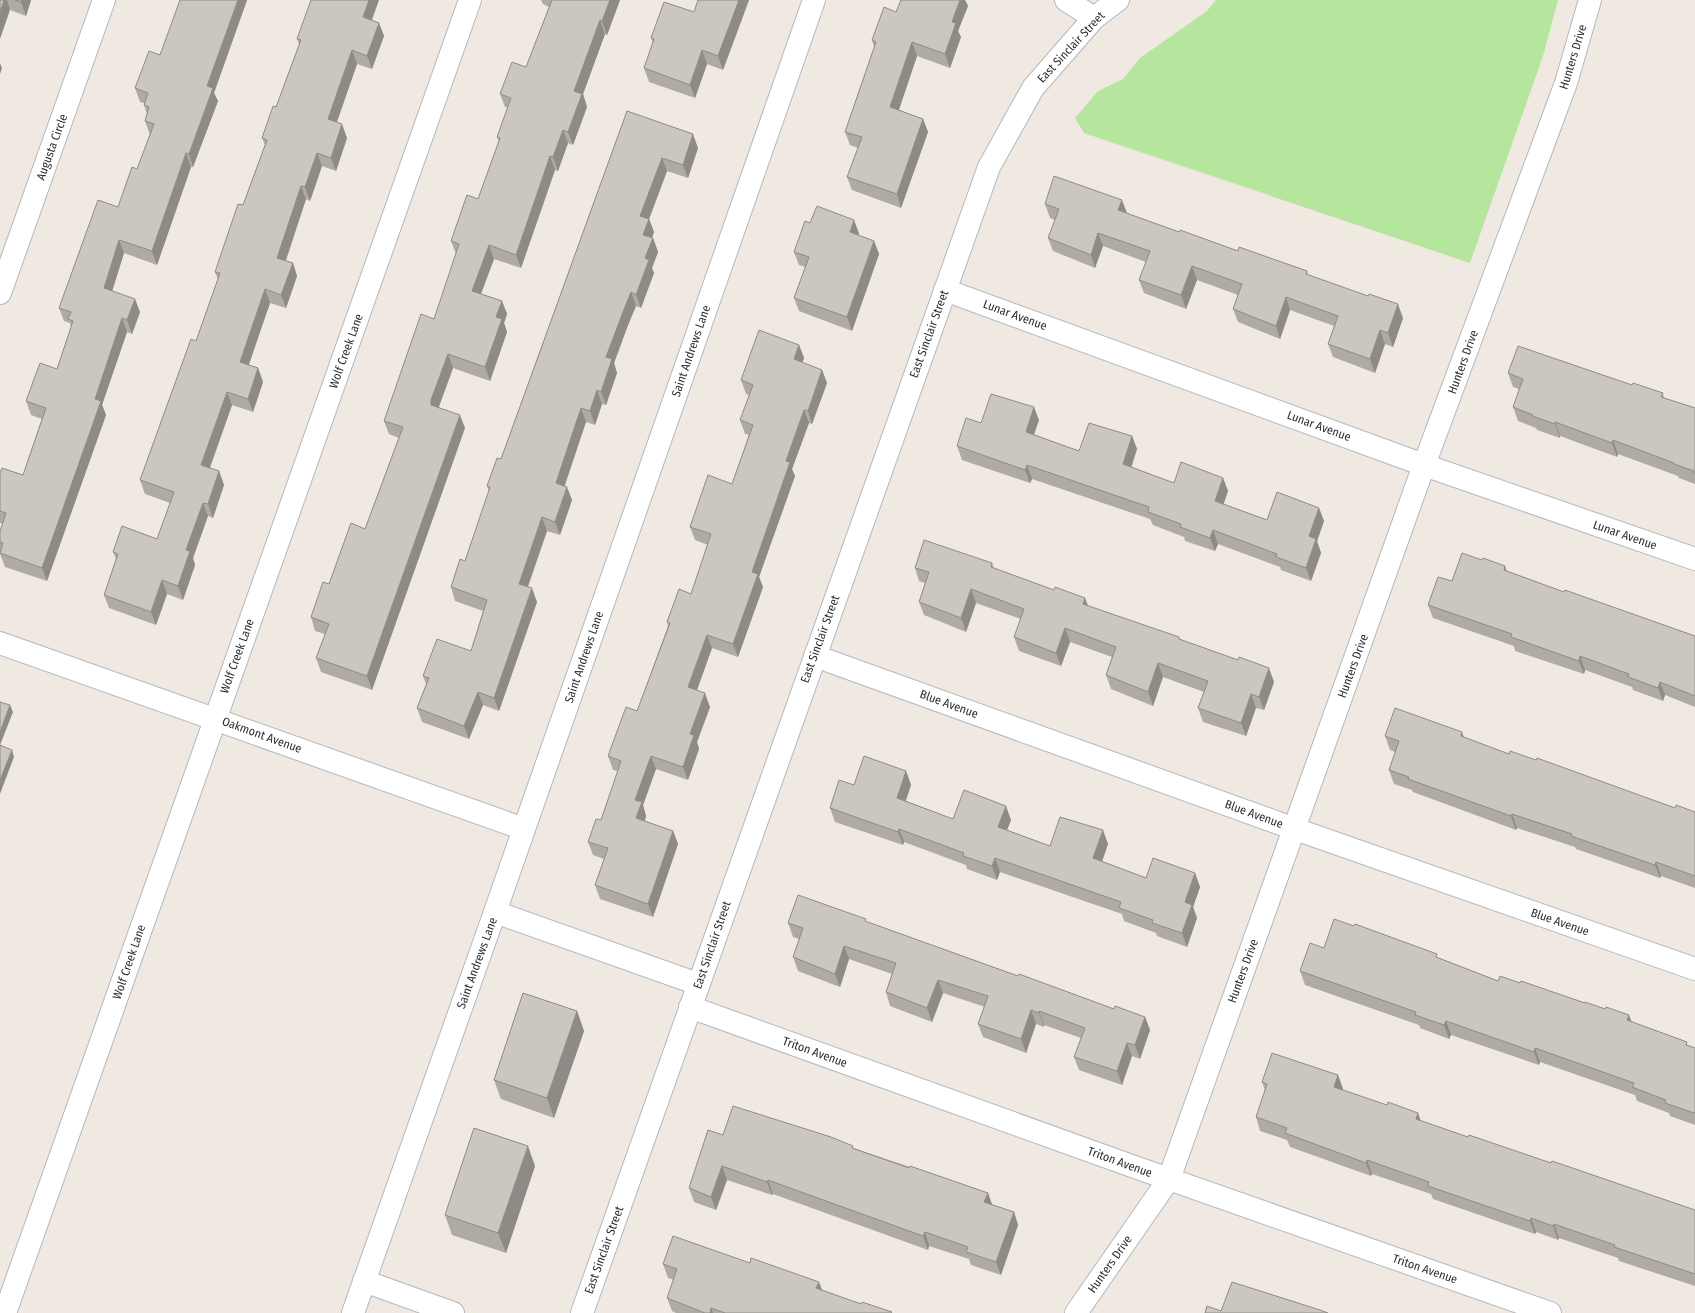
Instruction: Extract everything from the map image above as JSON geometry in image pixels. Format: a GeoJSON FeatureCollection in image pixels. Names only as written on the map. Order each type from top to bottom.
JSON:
{"type":"FeatureCollection","features":[{"type":"Feature","properties":{"kind":"street","name":"Augusta Circle"},"geometry":{"type":"LineString","coordinates":[[0,293],[104,0]]}},
{"type":"Feature","properties":{"kind":"street","name":"Wolf Creek Lane"},"geometry":{"type":"LineString","coordinates":[[4,1313],[470,0]]}},
{"type":"Feature","properties":{"kind":"street","name":"Saint Andrews Lane"},"geometry":{"type":"LineString","coordinates":[[353,1313],[814,0]]}},
{"type":"Feature","properties":{"kind":"street"},"geometry":{"type":"LineString","coordinates":[[1066,0],[1094,18]]}},
{"type":"Feature","properties":{"kind":"street","name":"East Sinclair Street"},"geometry":{"type":"LineString","coordinates":[[582,1313],[814,656],[989,167],[1033,88],[1094,18],[1118,0]]}},
{"type":"Feature","properties":{"kind":"street","name":"Hunters Drive"},"geometry":{"type":"LineString","coordinates":[[1076,1313],[1169,1179],[1424,465],[1566,83],[1590,0]]}},
{"type":"Feature","properties":{"kind":"street","name":"Lunar Avenue"},"geometry":{"type":"LineString","coordinates":[[945,290],[1424,465],[1695,559]]}},
{"type":"Feature","properties":{"kind":"street","name":"Oakmont Avenue"},"geometry":{"type":"LineString","coordinates":[[0,643],[524,829]]}},
{"type":"Feature","properties":{"kind":"street","name":"Blue Avenue"},"geometry":{"type":"LineString","coordinates":[[814,656],[1295,829],[1695,969]]}},
{"type":"Feature","properties":{"kind":"street"},"geometry":{"type":"LineString","coordinates":[[495,912],[698,984]]}},
{"type":"Feature","properties":{"kind":"street","name":"Triton Avenue"},"geometry":{"type":"LineString","coordinates":[[690,1007],[1169,1179],[1550,1313]]}},
{"type":"Feature","properties":{"kind":"street"},"geometry":{"type":"LineString","coordinates":[[364,1280],[453,1313]]}},
{"type":"Feature","properties":{"kind":"green space"},"geometry":{"type":"Polygon","coordinates":[[[1216,0],[1558,0],[1543,56],[1470,263],[1084,133],[1075,118],[1098,91],[1123,79],[1140,58],[1207,11],[1216,0]]]}},
{"type":"Feature","properties":{"kind":"building"},"geometry":{"type":"Polygon","coordinates":[[[0,0],[4,0],[0,12],[0,0]]]}},
{"type":"Feature","properties":{"kind":"building"},"geometry":{"type":"Polygon","coordinates":[[[180,0],[238,0],[207,86],[213,88],[189,154],[186,153],[152,251],[119,240],[104,288],[135,299],[127,320],[122,318],[95,399],[101,401],[42,568],[0,553],[3,543],[0,542],[0,531],[6,513],[0,511],[0,473],[2,468],[23,475],[46,408],[26,401],[40,363],[57,369],[73,321],[68,319],[71,312],[59,308],[98,200],[118,207],[132,167],[137,169],[154,124],[145,121],[149,107],[144,105],[148,93],[135,88],[149,51],[160,55],[180,0]]]}},
{"type":"Feature","properties":{"kind":"building"},"geometry":{"type":"Polygon","coordinates":[[[311,0],[369,0],[363,17],[379,23],[367,56],[352,50],[328,119],[342,124],[331,158],[317,153],[305,187],[301,186],[277,258],[293,263],[281,295],[265,289],[240,362],[258,368],[248,399],[227,392],[201,465],[219,471],[208,504],[203,503],[186,550],[190,551],[178,586],[162,580],[151,612],[104,595],[118,554],[113,552],[122,526],[157,539],[174,492],[140,480],[191,339],[196,341],[220,273],[215,272],[238,204],[243,205],[267,140],[262,138],[273,106],[276,107],[301,40],[297,39],[311,0]]]}},
{"type":"Feature","properties":{"kind":"building"},"geometry":{"type":"Polygon","coordinates":[[[552,0],[610,0],[602,21],[600,20],[574,91],[582,94],[568,132],[563,130],[553,157],[550,156],[516,255],[489,245],[472,291],[502,301],[496,317],[502,319],[485,367],[448,354],[431,400],[431,405],[460,415],[367,676],[316,658],[329,624],[311,617],[323,582],[329,584],[351,523],[365,529],[403,427],[384,421],[421,314],[434,319],[459,244],[451,241],[467,195],[478,199],[500,138],[497,137],[511,98],[500,94],[512,62],[526,67],[552,0]]]}},
{"type":"Feature","properties":{"kind":"building"},"geometry":{"type":"Polygon","coordinates":[[[698,0],[739,0],[718,56],[702,50],[690,85],[644,68],[654,39],[651,38],[664,2],[694,12],[698,0]]]}},
{"type":"Feature","properties":{"kind":"building"},"geometry":{"type":"Polygon","coordinates":[[[901,0],[960,0],[952,22],[956,23],[945,54],[912,42],[890,107],[923,119],[897,194],[847,177],[862,137],[845,132],[876,42],[872,40],[884,7],[896,12],[901,0]]]}},
{"type":"Feature","properties":{"kind":"building"},"geometry":{"type":"Polygon","coordinates":[[[627,111],[693,134],[683,165],[662,158],[640,216],[649,219],[643,235],[653,238],[645,258],[649,260],[636,295],[631,292],[606,357],[612,359],[601,392],[597,390],[590,411],[581,408],[556,483],[567,487],[555,522],[542,517],[519,584],[532,588],[494,698],[478,692],[464,726],[417,708],[429,678],[423,676],[437,639],[471,651],[487,600],[451,587],[460,559],[465,561],[490,487],[487,486],[497,458],[501,459],[627,111]]]}},
{"type":"Feature","properties":{"kind":"building"},"geometry":{"type":"Polygon","coordinates":[[[1054,176],[1122,200],[1118,210],[1238,251],[1239,247],[1307,271],[1306,274],[1368,296],[1369,294],[1398,304],[1388,333],[1380,330],[1370,359],[1328,344],[1338,316],[1286,297],[1276,326],[1233,309],[1242,284],[1192,266],[1181,295],[1139,280],[1150,251],[1098,233],[1091,255],[1048,238],[1059,209],[1045,204],[1054,176]]]}},
{"type":"Feature","properties":{"kind":"building"},"geometry":{"type":"Polygon","coordinates":[[[817,206],[854,220],[850,232],[874,241],[847,317],[794,298],[809,257],[794,252],[805,221],[810,223],[817,206]]]}},
{"type":"Feature","properties":{"kind":"building"},"geometry":{"type":"Polygon","coordinates":[[[759,330],[799,345],[794,359],[822,370],[808,411],[804,410],[786,461],[790,462],[752,572],[758,574],[733,644],[707,635],[688,687],[705,693],[690,734],[694,735],[683,767],[651,756],[635,800],[642,802],[636,818],[673,831],[648,904],[595,885],[608,848],[588,842],[596,819],[601,820],[621,761],[608,756],[626,707],[637,711],[670,623],[667,622],[679,589],[691,594],[711,534],[690,527],[708,475],[732,484],[753,425],[740,420],[753,385],[741,380],[759,330]]]}},
{"type":"Feature","properties":{"kind":"building"},"geometry":{"type":"Polygon","coordinates":[[[1518,346],[1632,385],[1633,383],[1663,393],[1661,397],[1695,408],[1695,474],[1693,473],[1694,471],[1613,440],[1612,443],[1555,422],[1555,424],[1532,416],[1533,415],[1513,407],[1523,379],[1508,373],[1518,346]]]}},
{"type":"Feature","properties":{"kind":"building"},"geometry":{"type":"Polygon","coordinates":[[[991,394],[1034,407],[1026,432],[1079,451],[1089,423],[1132,436],[1123,464],[1174,483],[1181,462],[1223,478],[1215,501],[1267,520],[1277,492],[1319,508],[1309,536],[1316,539],[1306,568],[1276,557],[1277,554],[1213,530],[1210,538],[1180,527],[1181,524],[1148,512],[1149,507],[1027,465],[1025,470],[957,446],[966,418],[981,423],[991,394]]]}},
{"type":"Feature","properties":{"kind":"building"},"geometry":{"type":"Polygon","coordinates":[[[924,540],[992,563],[991,567],[1054,590],[1055,587],[1085,598],[1083,604],[1179,637],[1179,639],[1238,660],[1239,657],[1269,668],[1259,697],[1251,694],[1241,723],[1198,708],[1208,681],[1158,663],[1148,692],[1106,675],[1116,647],[1065,628],[1056,653],[1014,637],[1024,609],[971,589],[961,618],[919,602],[929,572],[915,568],[924,540]]]}},
{"type":"Feature","properties":{"kind":"building"},"geometry":{"type":"Polygon","coordinates":[[[1462,553],[1482,560],[1483,558],[1505,566],[1504,570],[1564,592],[1565,590],[1695,636],[1695,696],[1660,682],[1658,688],[1628,677],[1629,674],[1580,656],[1579,661],[1511,637],[1512,634],[1428,605],[1438,577],[1452,581],[1462,553]]]}},
{"type":"Feature","properties":{"kind":"building"},"geometry":{"type":"Polygon","coordinates":[[[0,702],[10,705],[0,732],[0,702]]]}},
{"type":"Feature","properties":{"kind":"building"},"geometry":{"type":"Polygon","coordinates":[[[1395,708],[1462,732],[1461,736],[1509,754],[1510,751],[1536,760],[1537,758],[1675,808],[1676,805],[1695,812],[1695,876],[1656,862],[1655,865],[1571,836],[1572,834],[1512,814],[1511,816],[1408,779],[1409,777],[1389,770],[1399,741],[1385,736],[1395,708]]]}},
{"type":"Feature","properties":{"kind":"building"},"geometry":{"type":"Polygon","coordinates":[[[0,745],[12,750],[0,780],[0,745]]]}},
{"type":"Feature","properties":{"kind":"building"},"geometry":{"type":"Polygon","coordinates":[[[864,756],[906,771],[897,798],[953,819],[964,790],[1006,806],[998,827],[1050,846],[1060,817],[1103,830],[1093,858],[1146,878],[1153,858],[1195,873],[1185,902],[1192,905],[1182,933],[1152,923],[1153,920],[1119,908],[1121,902],[995,858],[992,866],[963,856],[964,853],[899,829],[898,832],[830,808],[839,780],[854,785],[864,756]]]}},
{"type":"Feature","properties":{"kind":"building"},"geometry":{"type":"Polygon","coordinates":[[[798,895],[866,919],[865,921],[1018,976],[1019,974],[1114,1009],[1115,1006],[1145,1017],[1135,1045],[1127,1043],[1117,1071],[1074,1057],[1085,1028],[1039,1011],[1039,1013],[1031,1010],[1021,1039],[978,1024],[988,996],[938,980],[927,1008],[886,992],[896,963],[844,946],[835,974],[793,957],[803,928],[788,923],[798,895]]]}},
{"type":"Feature","properties":{"kind":"building"},"geometry":{"type":"Polygon","coordinates":[[[1334,919],[1354,926],[1355,924],[1437,954],[1436,957],[1498,981],[1500,976],[1520,983],[1521,981],[1585,1003],[1605,1009],[1606,1007],[1629,1015],[1627,1020],[1687,1042],[1686,1045],[1695,1048],[1695,1112],[1694,1113],[1665,1103],[1666,1100],[1632,1087],[1634,1083],[1535,1048],[1534,1052],[1446,1021],[1444,1025],[1415,1015],[1416,1012],[1300,971],[1310,943],[1324,948],[1334,919]]]}},
{"type":"Feature","properties":{"kind":"building"},"geometry":{"type":"Polygon","coordinates":[[[523,993],[577,1011],[547,1098],[494,1080],[523,993]]]}},
{"type":"Feature","properties":{"kind":"building"},"geometry":{"type":"Polygon","coordinates":[[[1272,1053],[1338,1075],[1334,1087],[1387,1105],[1388,1102],[1418,1113],[1416,1119],[1468,1137],[1469,1135],[1551,1163],[1552,1161],[1695,1210],[1695,1274],[1614,1247],[1615,1245],[1554,1224],[1553,1226],[1531,1218],[1530,1221],[1428,1186],[1429,1182],[1367,1160],[1366,1163],[1285,1133],[1287,1128],[1256,1117],[1267,1084],[1262,1082],[1272,1053]]]}},
{"type":"Feature","properties":{"kind":"building"},"geometry":{"type":"Polygon","coordinates":[[[733,1106],[831,1137],[853,1146],[852,1148],[988,1193],[984,1202],[1014,1212],[996,1262],[966,1252],[968,1247],[925,1232],[923,1236],[768,1180],[767,1182],[722,1166],[711,1197],[689,1188],[708,1130],[723,1135],[733,1106]]]}},
{"type":"Feature","properties":{"kind":"building"},"geometry":{"type":"Polygon","coordinates":[[[474,1128],[528,1146],[498,1233],[445,1215],[474,1128]]]}},
{"type":"Feature","properties":{"kind":"building"},"geometry":{"type":"Polygon","coordinates":[[[673,1236],[750,1263],[751,1258],[819,1282],[816,1288],[861,1304],[862,1302],[892,1312],[725,1313],[711,1308],[710,1313],[705,1313],[667,1298],[677,1269],[663,1264],[673,1236]]]}},
{"type":"Feature","properties":{"kind":"building"},"geometry":{"type":"Polygon","coordinates":[[[1232,1282],[1328,1313],[1205,1313],[1207,1306],[1221,1311],[1232,1282]]]}}]}
